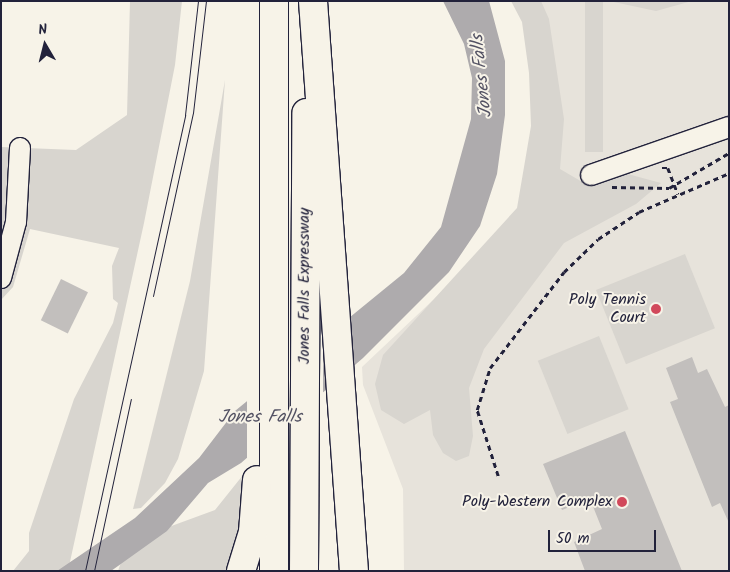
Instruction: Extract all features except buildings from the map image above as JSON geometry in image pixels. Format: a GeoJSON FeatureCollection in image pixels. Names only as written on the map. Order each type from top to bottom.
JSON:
{"type":"FeatureCollection","features":[{"type":"Feature","properties":{"kind":"highway","name":"Jones Falls Expressway"},"geometry":{"type":"LineString","coordinates":[[274,1],[276,161],[267,354],[266,473],[274,571]]}},
{"type":"Feature","properties":{"kind":"highway","name":"Jones Falls Expressway"},"geometry":{"type":"LineString","coordinates":[[304,1],[306,322],[304,571]]}},
{"type":"Feature","properties":{"kind":"highway"},"geometry":{"type":"LineString","coordinates":[[313,1],[323,101],[332,301],[340,423],[354,571]]}},
{"type":"Feature","properties":{"kind":"highway"},"geometry":{"type":"LineString","coordinates":[[242,571],[266,473]]}},
{"type":"Feature","properties":{"kind":"lane"},"geometry":{"type":"LineString","coordinates":[[591,175],[729,127]]}},
{"type":"Feature","properties":{"kind":"lane"},"geometry":{"type":"LineString","coordinates":[[1,278],[16,222],[20,148]]}},
{"type":"Feature","properties":{"kind":"path"},"geometry":{"type":"LineString","coordinates":[[611,186],[675,185],[729,153]]}},
{"type":"Feature","properties":{"kind":"path"},"geometry":{"type":"LineString","coordinates":[[662,168],[668,168],[678,194]]}},
{"type":"Feature","properties":{"kind":"path"},"geometry":{"type":"LineString","coordinates":[[498,476],[477,410],[490,368],[582,254],[638,212],[729,173]]}},
{"type":"Feature","properties":{"kind":"shaded area"},"geometry":{"type":"Polygon","coordinates":[[[130,1],[182,1],[175,65],[144,223],[68,571],[13,571],[29,551],[29,533],[74,399],[113,323],[118,303],[113,299],[112,266],[119,248],[30,229],[13,287],[1,300],[1,147],[76,150],[127,115],[130,1]]]}},
{"type":"Feature","properties":{"kind":"shaded area"},"geometry":{"type":"Polygon","coordinates":[[[511,1],[541,1],[549,19],[564,119],[560,169],[584,183],[624,173],[661,183],[636,204],[564,243],[484,349],[469,388],[473,436],[469,456],[456,461],[443,453],[433,435],[430,410],[404,424],[381,410],[375,384],[383,355],[517,208],[531,126],[529,73],[522,22],[511,1]]]}},
{"type":"Feature","properties":{"kind":"shaded area"},"geometry":{"type":"Polygon","coordinates":[[[517,1],[729,1],[729,571],[404,571],[403,489],[363,385],[362,367],[538,201],[547,95],[517,1]]]}},
{"type":"Feature","properties":{"kind":"shaded area"},"geometry":{"type":"Polygon","coordinates":[[[585,1],[603,1],[603,152],[585,152],[585,1]]]}},
{"type":"Feature","properties":{"kind":"shaded area"},"geometry":{"type":"Polygon","coordinates":[[[609,1],[692,1],[656,11],[609,1]]]}},
{"type":"Feature","properties":{"kind":"shaded area"},"geometry":{"type":"Polygon","coordinates":[[[225,80],[204,371],[178,459],[165,483],[141,508],[133,509],[190,281],[225,80]]]}},
{"type":"Feature","properties":{"kind":"shaded area","name":"Poly Tennis Court"},"geometry":{"type":"Polygon","coordinates":[[[685,254],[715,328],[626,364],[596,290],[685,254]]]}},
{"type":"Feature","properties":{"kind":"shaded area","name":"Poly Tennis Court"},"geometry":{"type":"Polygon","coordinates":[[[599,336],[629,409],[567,434],[538,361],[599,336]]]}},
{"type":"Feature","properties":{"kind":"shaded area"},"geometry":{"type":"Polygon","coordinates":[[[243,475],[244,514],[231,571],[118,571],[124,553],[166,528],[215,510],[243,475]]]}},
{"type":"Feature","properties":{"kind":"water","name":"Jones Falls"},"geometry":{"type":"Polygon","coordinates":[[[443,1],[489,1],[505,61],[505,115],[497,174],[480,226],[449,272],[363,358],[241,463],[208,483],[167,531],[111,571],[57,571],[135,518],[199,458],[235,411],[404,273],[441,227],[471,119],[472,78],[464,44],[443,1]]]}},
{"type":"Feature","properties":{"kind":"pier"},"geometry":{"type":"Polygon","coordinates":[[[323,335],[323,396],[247,461],[247,397],[323,335]]]}},
{"type":"Feature","properties":{"kind":"tram line"},"geometry":{"type":"LineString","coordinates":[[85,571],[185,115],[198,1]]}},
{"type":"Feature","properties":{"kind":"tram line"},"geometry":{"type":"LineString","coordinates":[[153,296],[193,113],[206,1]]}},
{"type":"Feature","properties":{"kind":"tram line"},"geometry":{"type":"LineString","coordinates":[[94,571],[131,399]]}},
{"type":"Feature","properties":{"kind":"place","name":"Poly Tennis Court"},"geometry":{"type":"Point","coordinates":[656,309]}},
{"type":"Feature","properties":{"kind":"place","name":"Poly-Western Complex"},"geometry":{"type":"Point","coordinates":[622,502]}}]}
